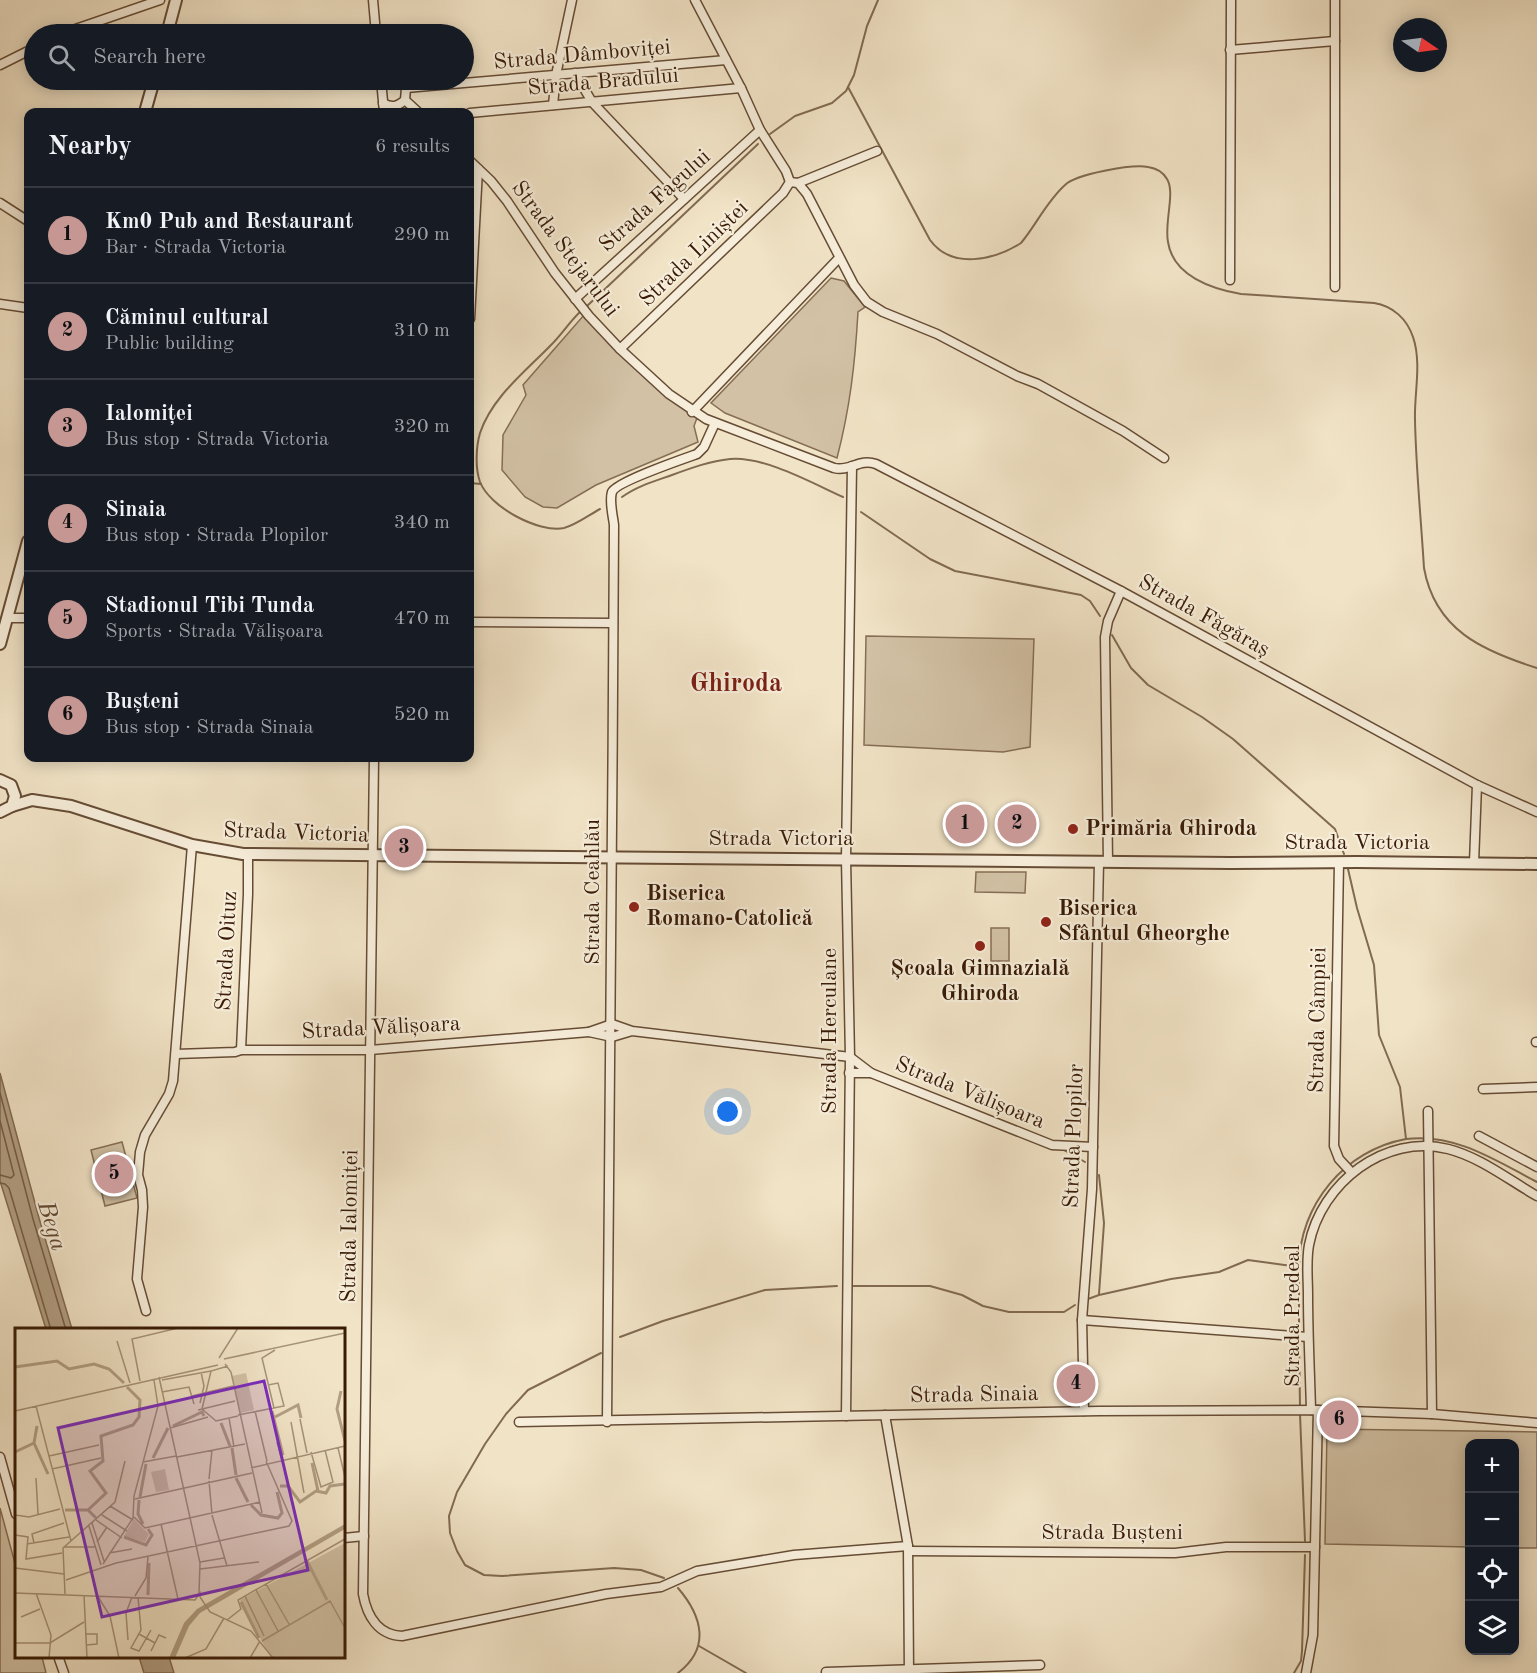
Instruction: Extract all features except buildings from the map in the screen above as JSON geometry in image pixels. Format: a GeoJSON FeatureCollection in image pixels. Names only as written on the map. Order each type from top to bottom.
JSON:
{"type":"FeatureCollection","features":[{"type":"Feature","properties":{"kind":"street"},"geometry":{"type":"LineString","coordinates":[[90,24],[160,0]]}},
{"type":"Feature","properties":{"kind":"street"},"geometry":{"type":"LineString","coordinates":[[170,24],[176,0]]}},
{"type":"Feature","properties":{"kind":"street"},"geometry":{"type":"LineString","coordinates":[[373,0],[375,24]]}},
{"type":"Feature","properties":{"kind":"street"},"geometry":{"type":"LineString","coordinates":[[553,105],[556,75],[572,0]]}},
{"type":"Feature","properties":{"kind":"street"},"geometry":{"type":"LineString","coordinates":[[695,0],[760,130],[794,183],[807,194],[839,258],[867,302],[875,308],[959,344],[1017,376],[1038,384],[1123,431],[1164,458]]}},
{"type":"Feature","properties":{"kind":"street"},"geometry":{"type":"LineString","coordinates":[[1230,280],[1231,0]]}},
{"type":"Feature","properties":{"kind":"street"},"geometry":{"type":"LineString","coordinates":[[1335,0],[1335,287]]}},
{"type":"Feature","properties":{"kind":"street"},"geometry":{"type":"LineString","coordinates":[[1230,50],[1335,41]]}},
{"type":"Feature","properties":{"kind":"street"},"geometry":{"type":"LineString","coordinates":[[0,65],[24,53]]}},
{"type":"Feature","properties":{"kind":"street","name":"Strada Dâmboviței"},"geometry":{"type":"LineString","coordinates":[[474,82],[726,60]]}},
{"type":"Feature","properties":{"kind":"street"},"geometry":{"type":"LineString","coordinates":[[574,74],[592,102],[684,199]]}},
{"type":"Feature","properties":{"kind":"street","name":"Strada Bradului"},"geometry":{"type":"LineString","coordinates":[[474,113],[741,88]]}},
{"type":"Feature","properties":{"kind":"street"},"geometry":{"type":"LineString","coordinates":[[146,108],[151,90]]}},
{"type":"Feature","properties":{"kind":"street"},"geometry":{"type":"LineString","coordinates":[[382,90],[383,108],[398,106],[405,100],[406,90]]}},
{"type":"Feature","properties":{"kind":"street"},"geometry":{"type":"LineString","coordinates":[[405,100],[414,108]]}},
{"type":"Feature","properties":{"kind":"street","name":"Strada Fagului"},"geometry":{"type":"LineString","coordinates":[[577,301],[760,130]]}},
{"type":"Feature","properties":{"kind":"street"},"geometry":{"type":"LineString","coordinates":[[794,183],[877,151]]}},
{"type":"Feature","properties":{"kind":"street","name":"Strada Stejarului"},"geometry":{"type":"LineString","coordinates":[[474,165],[507,201],[555,273],[620,350],[693,412],[715,423],[834,468],[847,469],[852,466]]}},
{"type":"Feature","properties":{"kind":"street"},"geometry":{"type":"LineString","coordinates":[[474,244],[478,169]]}},
{"type":"Feature","properties":{"kind":"street","name":"Strada Liniștei"},"geometry":{"type":"LineString","coordinates":[[620,350],[794,183]]}},
{"type":"Feature","properties":{"kind":"street"},"geometry":{"type":"LineString","coordinates":[[0,203],[24,218]]}},
{"type":"Feature","properties":{"kind":"street"},"geometry":{"type":"LineString","coordinates":[[693,412],[839,258]]}},
{"type":"Feature","properties":{"kind":"street"},"geometry":{"type":"LineString","coordinates":[[0,304],[24,307]]}},
{"type":"Feature","properties":{"kind":"street","name":"Strada Ceahlău"},"geometry":{"type":"LineString","coordinates":[[607,1422],[612,1030],[610,858],[614,525],[611,495],[613,490],[624,483],[697,454],[704,447],[715,423]]}},
{"type":"Feature","properties":{"kind":"street","name":"Strada Făgăraș"},"geometry":{"type":"LineString","coordinates":[[852,466],[864,461],[876,464],[1121,591],[1477,785],[1537,812]]}},
{"type":"Feature","properties":{"kind":"street","name":"Strada Herculane"},"geometry":{"type":"LineString","coordinates":[[846,1416],[849,1065],[846,859],[852,466]]}},
{"type":"Feature","properties":{"kind":"street"},"geometry":{"type":"LineString","coordinates":[[0,644],[24,556]]}},
{"type":"Feature","properties":{"kind":"street","name":"Strada Plopilor"},"geometry":{"type":"LineString","coordinates":[[1084,1411],[1082,1320],[1092,1189],[1103,862],[1105,637],[1108,621],[1121,591]]}},
{"type":"Feature","properties":{"kind":"street"},"geometry":{"type":"LineString","coordinates":[[8,618],[24,618]]}},
{"type":"Feature","properties":{"kind":"street"},"geometry":{"type":"LineString","coordinates":[[474,622],[613,623]]}},
{"type":"Feature","properties":{"kind":"street","name":"Strada Ialomiței"},"geometry":{"type":"LineString","coordinates":[[374,762],[363,1594],[366,1607],[372,1621],[393,1636],[402,1636],[606,1594],[661,1587],[686,1577]]}},
{"type":"Feature","properties":{"kind":"street","name":"Strada Victoria"},"geometry":{"type":"LineString","coordinates":[[0,780],[7,782],[14,790],[32,800],[82,809],[192,845],[248,854],[1537,864]]}},
{"type":"Feature","properties":{"kind":"street"},"geometry":{"type":"LineString","coordinates":[[1474,863],[1477,785]]}},
{"type":"Feature","properties":{"kind":"street"},"geometry":{"type":"LineString","coordinates":[[12,806],[14,790]]}},
{"type":"Feature","properties":{"kind":"street","name":"Strada Victoria"},"geometry":{"type":"LineString","coordinates":[[0,813],[12,806],[32,800]]}},
{"type":"Feature","properties":{"kind":"street"},"geometry":{"type":"LineString","coordinates":[[146,1311],[137,1279],[143,1207],[138,1175],[140,1152],[145,1135],[169,1094],[173,1081],[192,845]]}},
{"type":"Feature","properties":{"kind":"street","name":"Strada Oituz"},"geometry":{"type":"LineString","coordinates":[[241,1050],[248,854]]}},
{"type":"Feature","properties":{"kind":"street","name":"Strada Câmpiei"},"geometry":{"type":"LineString","coordinates":[[1339,862],[1334,1146],[1336,1154],[1348,1169]]}},
{"type":"Feature","properties":{"kind":"street","name":"Strada Vălișoara"},"geometry":{"type":"LineString","coordinates":[[589,1032],[612,1030]]}},
{"type":"Feature","properties":{"kind":"street","name":"Strada Vălișoara"},"geometry":{"type":"LineString","coordinates":[[176,1054],[241,1050],[370,1050],[632,1030],[849,1065],[1052,1145],[1093,1147]]}},
{"type":"Feature","properties":{"kind":"street","name":"Strada Vălișoara"},"geometry":{"type":"LineString","coordinates":[[849,1065],[871,1073]]}},
{"type":"Feature","properties":{"kind":"street"},"geometry":{"type":"LineString","coordinates":[[1483,1089],[1537,1087]]}},
{"type":"Feature","properties":{"kind":"street"},"geometry":{"type":"LineString","coordinates":[[1428,1111],[1432,1414]]}},
{"type":"Feature","properties":{"kind":"street"},"geometry":{"type":"LineString","coordinates":[[1479,1137],[1537,1167]]}},
{"type":"Feature","properties":{"kind":"street","name":"Strada Predeal"},"geometry":{"type":"LineString","coordinates":[[1306,1673],[1313,1635],[1315,1547],[1307,1337],[1308,1259],[1311,1236],[1348,1169],[1384,1154],[1428,1140],[1466,1155],[1537,1196]]}},
{"type":"Feature","properties":{"kind":"street"},"geometry":{"type":"LineString","coordinates":[[1082,1320],[1307,1337]]}},
{"type":"Feature","properties":{"kind":"street","name":"Strada Sinaia"},"geometry":{"type":"LineString","coordinates":[[519,1422],[1084,1411],[1311,1410],[1432,1414],[1537,1423]]}},
{"type":"Feature","properties":{"kind":"street"},"geometry":{"type":"LineString","coordinates":[[885,1415],[908,1549],[909,1672]]}},
{"type":"Feature","properties":{"kind":"street"},"geometry":{"type":"LineString","coordinates":[[0,1457],[15,1510]]}},
{"type":"Feature","properties":{"kind":"street"},"geometry":{"type":"LineString","coordinates":[[345,1538],[364,1536]]}},
{"type":"Feature","properties":{"kind":"street","name":"Strada Bușteni"},"geometry":{"type":"LineString","coordinates":[[686,1577],[697,1571],[784,1556],[908,1549],[1175,1553],[1226,1547],[1315,1547]]}},
{"type":"Feature","properties":{"kind":"street"},"geometry":{"type":"LineString","coordinates":[[59,1658],[63,1673]]}},
{"type":"Feature","properties":{"kind":"street"},"geometry":{"type":"LineString","coordinates":[[826,1672],[909,1672],[1040,1665]]}},
{"type":"Feature","properties":{"kind":"shaded area"},"geometry":{"type":"Polygon","coordinates":[[[831,278],[844,281],[865,307],[858,312],[851,386],[837,458],[725,413],[711,403],[831,278]]]}},
{"type":"Feature","properties":{"kind":"shaded area"},"geometry":{"type":"Polygon","coordinates":[[[584,315],[697,418],[694,426],[698,442],[596,485],[557,508],[543,507],[525,497],[502,470],[503,435],[526,395],[523,385],[584,315]]]}},
{"type":"Feature","properties":{"kind":"shaded area"},"geometry":{"type":"Polygon","coordinates":[[[866,636],[1034,639],[1030,747],[1003,752],[864,745],[866,636]]]}},
{"type":"Feature","properties":{"kind":"shaded area"},"geometry":{"type":"Polygon","coordinates":[[[976,872],[1026,872],[1025,893],[975,892],[976,872]]]}},
{"type":"Feature","properties":{"kind":"shaded area"},"geometry":{"type":"Polygon","coordinates":[[[991,928],[1009,928],[1009,961],[991,961],[991,928]]]}},
{"type":"Feature","properties":{"kind":"shaded area"},"geometry":{"type":"Polygon","coordinates":[[[122,1142],[137,1198],[105,1206],[91,1150],[122,1142]]]}},
{"type":"Feature","properties":{"kind":"shaded area"},"geometry":{"type":"Polygon","coordinates":[[[1327,1429],[1537,1432],[1537,1548],[1519,1548],[1519,1439],[1465,1439],[1465,1547],[1325,1544],[1327,1429]]]}},
{"type":"Feature","properties":{"kind":"shaded area"},"geometry":{"type":"Polygon","coordinates":[[[0,1508],[15,1563],[15,1658],[42,1658],[46,1673],[0,1673],[0,1508]]]}},
{"type":"Feature","properties":{"kind":"water"},"geometry":{"type":"Polygon","coordinates":[[[0,1073],[72,1328],[46,1328],[0,1181],[0,1073]]]}},
{"type":"Feature","properties":{"kind":"water"},"geometry":{"type":"Polygon","coordinates":[[[139,1658],[169,1658],[174,1673],[144,1673],[139,1658]]]}},
{"type":"Feature","properties":{"kind":"waterway"},"geometry":{"type":"LineString","coordinates":[[770,134],[795,116],[832,103],[846,91],[854,75],[867,26],[878,0]]}},
{"type":"Feature","properties":{"kind":"waterway"},"geometry":{"type":"LineString","coordinates":[[848,87],[930,240],[950,256],[961,259],[986,257],[1021,243],[1053,198],[1071,181],[1105,171],[1148,167],[1161,172],[1169,182],[1167,230],[1171,254],[1177,264],[1195,279],[1218,289],[1241,294],[1374,303],[1398,314],[1410,330],[1416,347],[1416,457],[1424,568],[1430,589],[1450,622],[1464,635],[1498,654],[1537,668]]}},
{"type":"Feature","properties":{"kind":"waterway"},"geometry":{"type":"LineString","coordinates":[[586,307],[758,144]]}},
{"type":"Feature","properties":{"kind":"waterway"},"geometry":{"type":"LineString","coordinates":[[582,310],[501,396],[485,420],[477,451],[478,476],[485,491],[504,509],[541,526],[564,528],[600,509]]}},
{"type":"Feature","properties":{"kind":"waterway"},"geometry":{"type":"LineString","coordinates":[[622,497],[640,487],[686,470],[730,459],[743,459],[773,466],[843,497]]}},
{"type":"Feature","properties":{"kind":"waterway"},"geometry":{"type":"LineString","coordinates":[[474,483],[481,484]]}},
{"type":"Feature","properties":{"kind":"waterway"},"geometry":{"type":"LineString","coordinates":[[861,512],[930,559],[955,571],[1081,595],[1090,601],[1100,616]]}},
{"type":"Feature","properties":{"kind":"waterway"},"geometry":{"type":"LineString","coordinates":[[1112,635],[1131,668],[1148,685],[1202,717],[1233,739],[1335,829],[1344,854]]}},
{"type":"Feature","properties":{"kind":"waterway"},"geometry":{"type":"LineString","coordinates":[[1088,1299],[1171,1279],[1219,1272],[1248,1260],[1299,1267],[1301,1244],[1307,1222],[1317,1202],[1330,1184],[1345,1168],[1364,1155],[1384,1145],[1406,1139],[1400,1087],[1379,1035],[1374,965],[1348,869]]}},
{"type":"Feature","properties":{"kind":"waterway"},"geometry":{"type":"LineString","coordinates":[[1406,1139],[1424,1138],[1458,1144],[1490,1157],[1537,1182]]}},
{"type":"Feature","properties":{"kind":"waterway"},"geometry":{"type":"LineString","coordinates":[[1064,1150],[1085,1162]]}},
{"type":"Feature","properties":{"kind":"waterway"},"geometry":{"type":"LineString","coordinates":[[1099,1175],[1104,1223],[1099,1294]]}},
{"type":"Feature","properties":{"kind":"waterway"},"geometry":{"type":"LineString","coordinates":[[1299,1267],[1299,1333]]}},
{"type":"Feature","properties":{"kind":"waterway"},"geometry":{"type":"LineString","coordinates":[[620,1337],[663,1321],[765,1290],[837,1286]]}},
{"type":"Feature","properties":{"kind":"waterway"},"geometry":{"type":"LineString","coordinates":[[853,1286],[930,1286],[962,1295],[983,1306],[1009,1312],[1064,1312],[1075,1305]]}},
{"type":"Feature","properties":{"kind":"waterway"},"geometry":{"type":"LineString","coordinates":[[1299,1339],[1300,1408]]}},
{"type":"Feature","properties":{"kind":"waterway"},"geometry":{"type":"LineString","coordinates":[[601,1353],[528,1390],[506,1414],[485,1444],[457,1492],[449,1516],[450,1533],[465,1565],[484,1575],[502,1576],[614,1568],[641,1570],[664,1578]]}},
{"type":"Feature","properties":{"kind":"waterway"},"geometry":{"type":"LineString","coordinates":[[1300,1414],[1305,1541]]}},
{"type":"Feature","properties":{"kind":"waterway"},"geometry":{"type":"LineString","coordinates":[[1294,1673],[1301,1661],[1302,1651],[1305,1555]]}},
{"type":"Feature","properties":{"kind":"waterway"},"geometry":{"type":"LineString","coordinates":[[678,1588],[693,1610],[699,1632],[699,1643],[688,1663],[678,1673]]}},
{"type":"Feature","properties":{"kind":"waterway"},"geometry":{"type":"LineString","coordinates":[[699,1646],[746,1673]]}},
{"type":"Feature","properties":{"kind":"place","name":"Km0 Pub and Restaurant"},"geometry":{"type":"Point","coordinates":[965,824]}},
{"type":"Feature","properties":{"kind":"place","name":"Căminul cultural"},"geometry":{"type":"Point","coordinates":[1017,824]}},
{"type":"Feature","properties":{"kind":"place","name":"Primăria Ghiroda"},"geometry":{"type":"Point","coordinates":[1073,829]}},
{"type":"Feature","properties":{"kind":"place","name":"Ialomiței"},"geometry":{"type":"Point","coordinates":[404,848]}},
{"type":"Feature","properties":{"kind":"place","name":"Biserica Romano-Catolică"},"geometry":{"type":"Point","coordinates":[634,907]}},
{"type":"Feature","properties":{"kind":"place","name":"Biserica Sfântul Gheorghe"},"geometry":{"type":"Point","coordinates":[1046,922]}},
{"type":"Feature","properties":{"kind":"place","name":"Școala Gimnazială Ghiroda"},"geometry":{"type":"Point","coordinates":[980,946]}},
{"type":"Feature","properties":{"kind":"place","name":"Stadionul Tibi Tunda"},"geometry":{"type":"Point","coordinates":[114,1174]}},
{"type":"Feature","properties":{"kind":"place","name":"Sinaia"},"geometry":{"type":"Point","coordinates":[1076,1384]}},
{"type":"Feature","properties":{"kind":"place","name":"Bușteni"},"geometry":{"type":"Point","coordinates":[1339,1420]}},
{"type":"Feature","properties":{"kind":"district","name":"Ghiroda"},"geometry":{"type":"Point","coordinates":[736,684]}},
{"type":"Feature","properties":{"kind":"water label","name":"Bega"},"geometry":{"type":"Point","coordinates":[51,1226]}}]}
